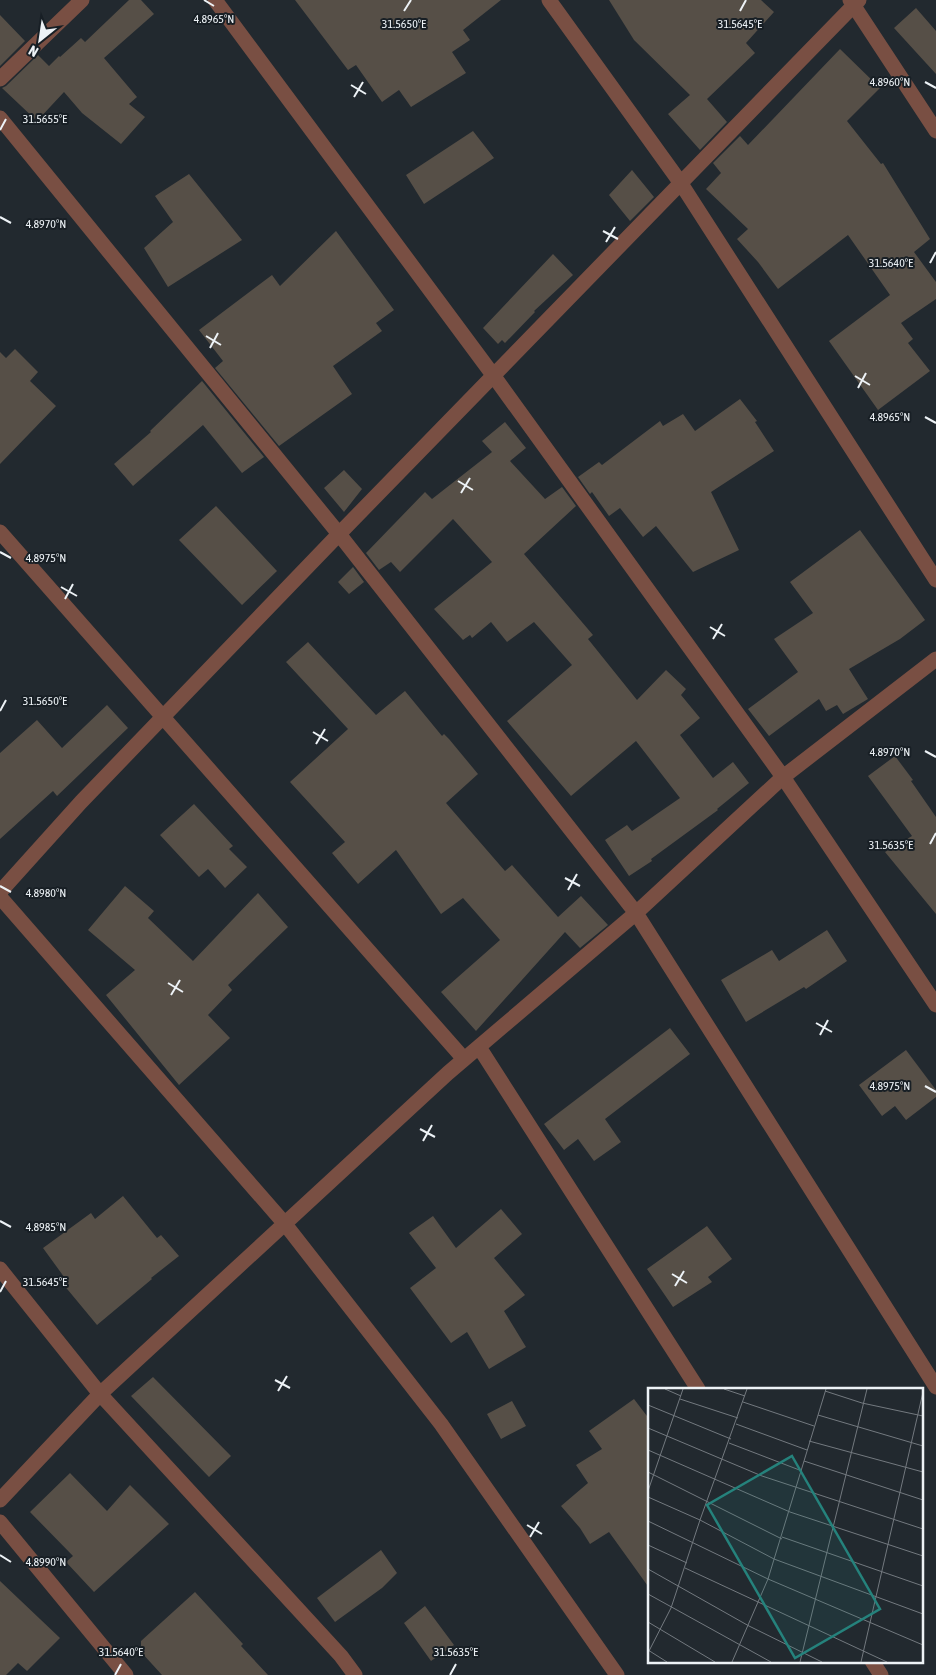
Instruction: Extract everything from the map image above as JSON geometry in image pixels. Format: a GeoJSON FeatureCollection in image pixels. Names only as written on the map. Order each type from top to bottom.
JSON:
{"type":"FeatureCollection","features":[{"type":"Feature","properties":{"kind":"street"},"geometry":{"type":"LineString","coordinates":[[0,79],[82,0]]}},
{"type":"Feature","properties":{"kind":"street"},"geometry":{"type":"LineString","coordinates":[[215,0],[493,375],[783,777],[936,1005]]}},
{"type":"Feature","properties":{"kind":"street"},"geometry":{"type":"LineString","coordinates":[[549,0],[680,182],[936,580]]}},
{"type":"Feature","properties":{"kind":"street"},"geometry":{"type":"LineString","coordinates":[[0,892],[81,802],[855,2],[936,131]]}},
{"type":"Feature","properties":{"kind":"street"},"geometry":{"type":"LineString","coordinates":[[0,118],[339,534],[636,913],[936,1387]]}},
{"type":"Feature","properties":{"kind":"street"},"geometry":{"type":"LineString","coordinates":[[0,532],[464,1059]]}},
{"type":"Feature","properties":{"kind":"street"},"geometry":{"type":"LineString","coordinates":[[0,1500],[100,1394],[464,1059],[636,913],[783,777],[936,659]]}},
{"type":"Feature","properties":{"kind":"street"},"geometry":{"type":"LineString","coordinates":[[0,897],[284,1224],[440,1424],[617,1675]]}},
{"type":"Feature","properties":{"kind":"street"},"geometry":{"type":"LineString","coordinates":[[479,1047],[697,1388]]}},
{"type":"Feature","properties":{"kind":"street"},"geometry":{"type":"LineString","coordinates":[[0,1269],[100,1394],[334,1649],[355,1675]]}},
{"type":"Feature","properties":{"kind":"street"},"geometry":{"type":"LineString","coordinates":[[0,1522],[126,1675]]}},
{"type":"Feature","properties":{"kind":"street"},"geometry":{"type":"LineString","coordinates":[[873,1662],[881,1675]]}},
{"type":"Feature","properties":{"kind":"building"},"geometry":{"type":"Polygon","coordinates":[[[129,0],[141,0],[154,14],[104,58],[137,97],[129,104],[145,117],[121,144],[82,113],[64,92],[37,121],[2,88],[38,55],[49,66],[81,38],[85,42],[129,0]]]}},
{"type":"Feature","properties":{"kind":"building"},"geometry":{"type":"Polygon","coordinates":[[[295,0],[501,0],[463,30],[470,40],[452,52],[466,73],[411,107],[399,90],[382,102],[356,65],[348,70],[295,0]]]}},
{"type":"Feature","properties":{"kind":"building"},"geometry":{"type":"Polygon","coordinates":[[[609,0],[761,0],[774,12],[746,43],[755,53],[707,99],[727,122],[700,150],[668,114],[690,95],[634,40],[609,0]]]}},
{"type":"Feature","properties":{"kind":"building"},"geometry":{"type":"Polygon","coordinates":[[[916,8],[936,31],[936,74],[894,28],[916,8]]]}},
{"type":"Feature","properties":{"kind":"building"},"geometry":{"type":"Polygon","coordinates":[[[0,15],[25,41],[0,66],[0,15]]]}},
{"type":"Feature","properties":{"kind":"building"},"geometry":{"type":"Polygon","coordinates":[[[840,49],[880,88],[847,121],[881,164],[883,163],[930,239],[914,252],[936,282],[936,299],[901,323],[913,339],[908,343],[930,371],[878,410],[829,341],[890,295],[848,235],[778,289],[758,262],[737,239],[748,229],[706,189],[721,173],[713,163],[740,136],[748,145],[840,49]]]}},
{"type":"Feature","properties":{"kind":"building"},"geometry":{"type":"Polygon","coordinates":[[[473,131],[494,158],[424,204],[406,175],[473,131]]]}},
{"type":"Feature","properties":{"kind":"building"},"geometry":{"type":"Polygon","coordinates":[[[632,170],[654,197],[630,221],[609,195],[632,170]]]}},
{"type":"Feature","properties":{"kind":"building"},"geometry":{"type":"Polygon","coordinates":[[[189,174],[242,240],[168,287],[144,248],[173,222],[155,196],[189,174]]]}},
{"type":"Feature","properties":{"kind":"building"},"geometry":{"type":"Polygon","coordinates":[[[336,231],[394,310],[376,323],[382,331],[333,366],[352,394],[279,446],[215,368],[223,361],[199,330],[272,275],[280,286],[336,231]]]}},
{"type":"Feature","properties":{"kind":"building"},"geometry":{"type":"Polygon","coordinates":[[[553,254],[573,275],[534,311],[505,343],[502,340],[498,344],[483,328],[553,254]]]}},
{"type":"Feature","properties":{"kind":"building"},"geometry":{"type":"Polygon","coordinates":[[[15,349],[38,372],[30,381],[56,406],[0,464],[0,352],[6,358],[15,349]]]}},
{"type":"Feature","properties":{"kind":"building"},"geometry":{"type":"Polygon","coordinates":[[[202,381],[264,457],[242,473],[203,425],[133,486],[114,464],[151,432],[202,381]]]}},
{"type":"Feature","properties":{"kind":"building"},"geometry":{"type":"Polygon","coordinates":[[[740,399],[757,421],[755,422],[774,451],[711,492],[739,550],[693,572],[656,526],[643,537],[620,508],[609,516],[592,492],[590,494],[578,477],[599,462],[602,465],[660,421],[663,426],[683,414],[695,431],[740,399]]]}},
{"type":"Feature","properties":{"kind":"building"},"geometry":{"type":"Polygon","coordinates":[[[505,422],[526,448],[510,461],[545,499],[562,487],[576,506],[524,554],[593,635],[588,639],[637,700],[666,670],[686,689],[681,695],[700,718],[680,735],[713,778],[733,762],[749,783],[718,810],[651,859],[652,861],[629,876],[605,840],[627,825],[632,831],[680,798],[636,741],[571,796],[507,721],[572,665],[534,622],[507,642],[491,622],[472,638],[470,635],[463,640],[434,609],[492,562],[453,519],[400,572],[391,562],[379,570],[366,553],[425,492],[432,499],[492,452],[482,441],[505,422]]]}},
{"type":"Feature","properties":{"kind":"building"},"geometry":{"type":"Polygon","coordinates":[[[344,470],[362,489],[344,512],[324,488],[344,470]]]}},
{"type":"Feature","properties":{"kind":"building"},"geometry":{"type":"Polygon","coordinates":[[[216,506],[277,571],[242,605],[179,540],[216,506]]]}},
{"type":"Feature","properties":{"kind":"building"},"geometry":{"type":"Polygon","coordinates":[[[860,530],[925,620],[900,639],[849,669],[868,699],[843,714],[837,705],[826,711],[819,699],[769,736],[748,709],[798,672],[774,639],[813,613],[790,582],[860,530]]]}},
{"type":"Feature","properties":{"kind":"building"},"geometry":{"type":"Polygon","coordinates":[[[353,567],[364,582],[349,594],[338,582],[353,567]]]}},
{"type":"Feature","properties":{"kind":"building"},"geometry":{"type":"Polygon","coordinates":[[[308,642],[376,715],[405,691],[442,736],[444,734],[449,739],[478,774],[446,803],[505,871],[512,865],[558,917],[581,896],[608,925],[580,948],[565,932],[476,1031],[441,992],[500,940],[463,898],[441,914],[396,850],[358,884],[332,853],[345,842],[290,782],[348,729],[286,662],[308,642]]]}},
{"type":"Feature","properties":{"kind":"building"},"geometry":{"type":"Polygon","coordinates":[[[107,705],[128,728],[57,796],[53,791],[0,839],[0,753],[37,720],[62,748],[107,705]]]}},
{"type":"Feature","properties":{"kind":"building"},"geometry":{"type":"Polygon","coordinates":[[[895,756],[913,780],[911,781],[936,817],[936,914],[885,852],[912,836],[868,776],[895,756]]]}},
{"type":"Feature","properties":{"kind":"building"},"geometry":{"type":"Polygon","coordinates":[[[194,804],[233,846],[229,849],[247,867],[225,888],[208,869],[199,877],[160,835],[194,804]]]}},
{"type":"Feature","properties":{"kind":"building"},"geometry":{"type":"Polygon","coordinates":[[[125,886],[154,911],[148,918],[193,961],[258,893],[288,927],[228,985],[232,990],[208,1015],[230,1038],[179,1085],[106,995],[135,970],[88,930],[125,886]]]}},
{"type":"Feature","properties":{"kind":"building"},"geometry":{"type":"Polygon","coordinates":[[[827,930],[847,961],[806,989],[804,987],[746,1022],[721,980],[772,950],[779,961],[827,930]]]}},
{"type":"Feature","properties":{"kind":"building"},"geometry":{"type":"Polygon","coordinates":[[[670,1028],[690,1054],[605,1119],[621,1142],[594,1161],[578,1139],[564,1150],[544,1124],[670,1028]]]}},
{"type":"Feature","properties":{"kind":"building"},"geometry":{"type":"Polygon","coordinates":[[[906,1050],[936,1090],[936,1097],[906,1120],[895,1106],[882,1116],[859,1085],[906,1050]]]}},
{"type":"Feature","properties":{"kind":"building"},"geometry":{"type":"Polygon","coordinates":[[[123,1196],[157,1238],[161,1235],[179,1256],[97,1325],[63,1284],[67,1281],[43,1248],[91,1213],[95,1219],[123,1196]]]}},
{"type":"Feature","properties":{"kind":"building"},"geometry":{"type":"Polygon","coordinates":[[[501,1209],[522,1234],[494,1258],[525,1295],[504,1311],[526,1347],[489,1369],[467,1332],[451,1343],[410,1288],[436,1268],[409,1233],[433,1216],[456,1248],[501,1209]]]}},
{"type":"Feature","properties":{"kind":"building"},"geometry":{"type":"Polygon","coordinates":[[[707,1226],[732,1259],[708,1277],[712,1282],[673,1307],[647,1269],[707,1226]]]}},
{"type":"Feature","properties":{"kind":"building"},"geometry":{"type":"Polygon","coordinates":[[[153,1377],[231,1456],[209,1477],[131,1396],[153,1377]]]}},
{"type":"Feature","properties":{"kind":"building"},"geometry":{"type":"Polygon","coordinates":[[[634,1399],[648,1417],[648,1586],[609,1532],[590,1544],[580,1528],[561,1506],[588,1483],[576,1465],[602,1449],[589,1431],[634,1399]]]}},
{"type":"Feature","properties":{"kind":"building"},"geometry":{"type":"Polygon","coordinates":[[[512,1401],[526,1426],[501,1439],[487,1414],[512,1401]]]}},
{"type":"Feature","properties":{"kind":"building"},"geometry":{"type":"Polygon","coordinates":[[[70,1473],[107,1511],[130,1485],[169,1524],[94,1592],[66,1562],[73,1556],[30,1512],[70,1473]]]}},
{"type":"Feature","properties":{"kind":"building"},"geometry":{"type":"Polygon","coordinates":[[[381,1550],[397,1573],[382,1588],[335,1622],[317,1598],[381,1550]]]}},
{"type":"Feature","properties":{"kind":"building"},"geometry":{"type":"Polygon","coordinates":[[[0,1581],[60,1638],[27,1671],[18,1663],[6,1675],[0,1675],[0,1581]]]}},
{"type":"Feature","properties":{"kind":"building"},"geometry":{"type":"Polygon","coordinates":[[[195,1592],[243,1644],[241,1646],[268,1675],[162,1675],[141,1652],[141,1641],[195,1592]]]}},
{"type":"Feature","properties":{"kind":"building"},"geometry":{"type":"Polygon","coordinates":[[[425,1606],[454,1645],[431,1661],[404,1623],[425,1606]]]}}]}
